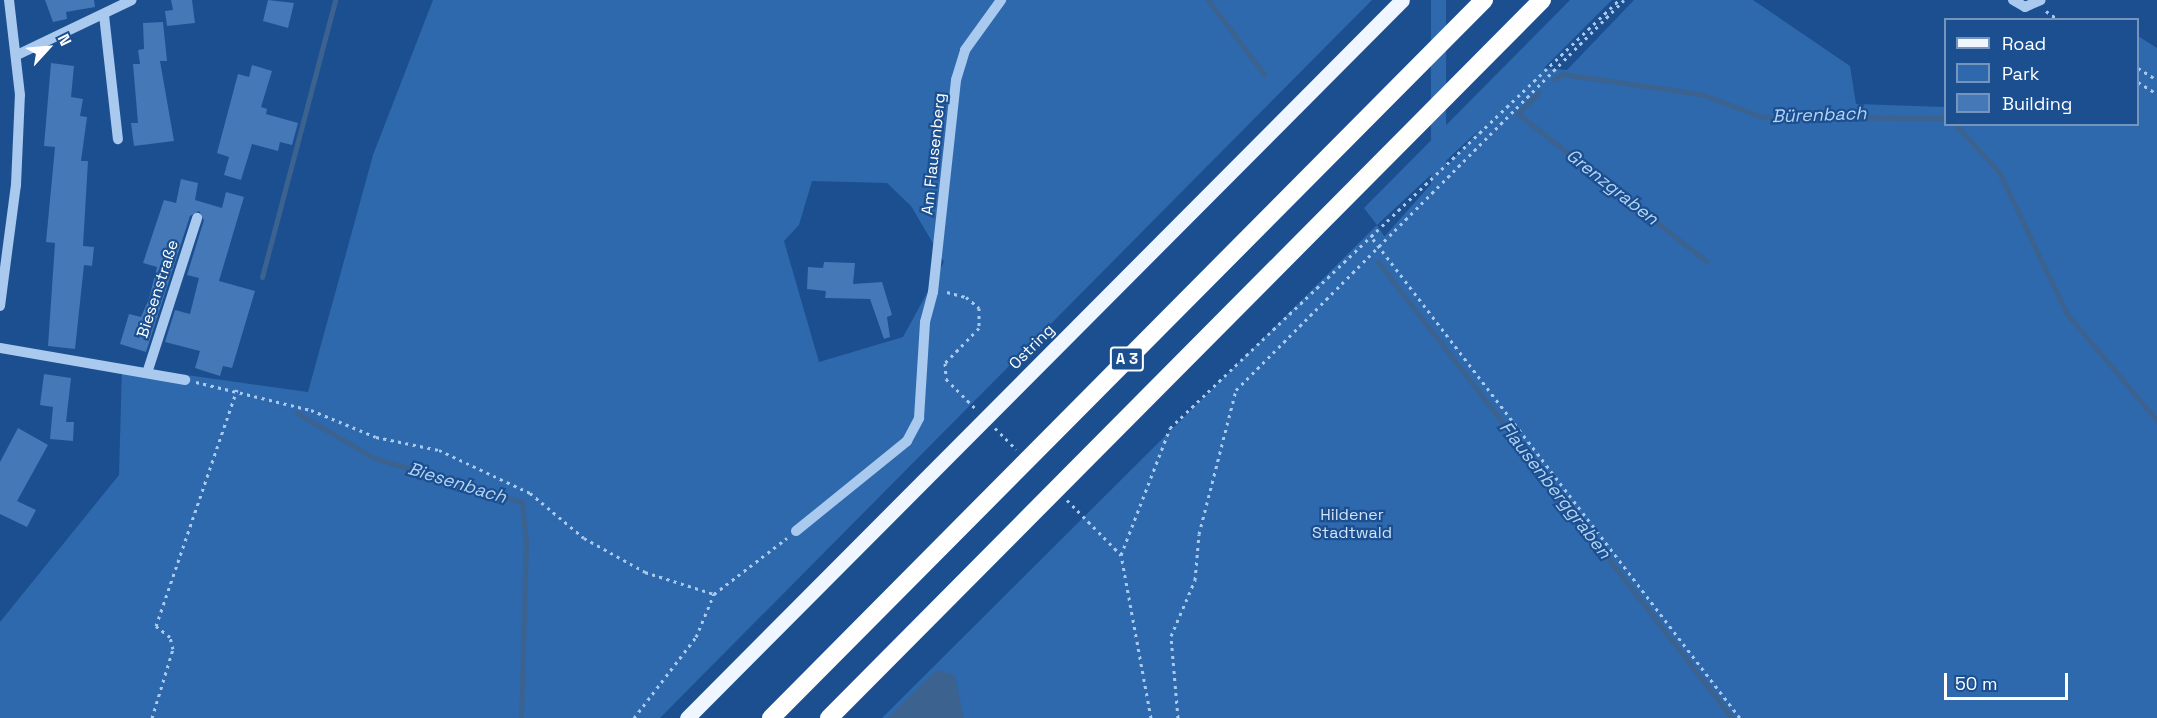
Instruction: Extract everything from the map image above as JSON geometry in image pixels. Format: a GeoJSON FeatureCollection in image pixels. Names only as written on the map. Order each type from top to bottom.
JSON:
{"type":"FeatureCollection","features":[{"type":"Feature","properties":{"kind":"highway","name":"A 3"},"geometry":{"type":"LineString","coordinates":[[771,718],[1484,0]]}},
{"type":"Feature","properties":{"kind":"highway","name":"A 3"},"geometry":{"type":"LineString","coordinates":[[829,718],[1542,0]]}},
{"type":"Feature","properties":{"kind":"main road","name":"Ostring"},"geometry":{"type":"LineString","coordinates":[[687,718],[1402,0]]}},
{"type":"Feature","properties":{"kind":"street"},"geometry":{"type":"LineString","coordinates":[[0,306],[16,185],[17,55],[9,0]]}},
{"type":"Feature","properties":{"kind":"street"},"geometry":{"type":"LineString","coordinates":[[17,55],[132,0]]}},
{"type":"Feature","properties":{"kind":"street","name":"Am Flausenberg"},"geometry":{"type":"LineString","coordinates":[[796,531],[907,441],[919,418],[925,322],[933,292],[956,80],[965,50],[1000,0]]}},
{"type":"Feature","properties":{"kind":"street"},"geometry":{"type":"LineString","coordinates":[[2013,0],[2025,7],[2041,0]]}},
{"type":"Feature","properties":{"kind":"street"},"geometry":{"type":"LineString","coordinates":[[104,15],[118,139]]}},
{"type":"Feature","properties":{"kind":"street","name":"Biesenstraße"},"geometry":{"type":"LineString","coordinates":[[148,370],[197,218]]}},
{"type":"Feature","properties":{"kind":"street"},"geometry":{"type":"LineString","coordinates":[[0,348],[148,370],[185,380]]}},
{"type":"Feature","properties":{"kind":"path"},"geometry":{"type":"LineString","coordinates":[[1151,718],[1121,555],[1170,428],[1373,239],[1618,0]]}},
{"type":"Feature","properties":{"kind":"path"},"geometry":{"type":"LineString","coordinates":[[1178,718],[1171,636],[1195,580],[1199,534],[1236,390],[1353,267],[1381,250],[1403,219],[1482,148],[1624,0]]}},
{"type":"Feature","properties":{"kind":"path"},"geometry":{"type":"LineString","coordinates":[[2139,69],[2157,80]]}},
{"type":"Feature","properties":{"kind":"path"},"geometry":{"type":"LineString","coordinates":[[2139,83],[2157,94]]}},
{"type":"Feature","properties":{"kind":"path"},"geometry":{"type":"LineString","coordinates":[[1373,239],[1740,718]]}},
{"type":"Feature","properties":{"kind":"path"},"geometry":{"type":"LineString","coordinates":[[933,292],[966,297],[979,308],[979,328],[945,363],[946,379]]}},
{"type":"Feature","properties":{"kind":"path"},"geometry":{"type":"LineString","coordinates":[[185,380],[237,390],[311,410],[376,437],[439,450],[530,493],[584,538],[645,572],[714,594]]}},
{"type":"Feature","properties":{"kind":"path"},"geometry":{"type":"LineString","coordinates":[[152,718],[173,649],[170,637],[156,626],[237,390]]}},
{"type":"Feature","properties":{"kind":"path"},"geometry":{"type":"LineString","coordinates":[[1097,530],[1121,555]]}},
{"type":"Feature","properties":{"kind":"path"},"geometry":{"type":"LineString","coordinates":[[634,718],[696,637],[714,594],[796,531]]}},
{"type":"Feature","properties":{"kind":"green space"},"geometry":{"type":"Polygon","coordinates":[[[433,0],[1372,0],[660,718],[0,718],[0,622],[119,475],[122,366],[308,392],[373,155],[433,0]],[[812,181],[799,225],[784,241],[819,362],[903,337],[944,262],[911,206],[887,183],[812,181]]]}},
{"type":"Feature","properties":{"kind":"green space"},"geometry":{"type":"Polygon","coordinates":[[[1431,0],[1446,0],[1446,718],[1431,718],[1431,0]]]}},
{"type":"Feature","properties":{"kind":"green space","name":"Hildener Stadtwald"},"geometry":{"type":"Polygon","coordinates":[[[1570,0],[1612,0],[1544,68],[1567,70],[1634,0],[1753,0],[1850,66],[1856,104],[1944,107],[1944,126],[2139,126],[2139,37],[2157,48],[2157,718],[882,718],[1377,225],[1364,208],[1570,0]],[[1480,129],[1377,225],[1384,236],[1385,236],[1480,129]]]}},
{"type":"Feature","properties":{"kind":"shaded area"},"geometry":{"type":"Polygon","coordinates":[[[936,670],[955,675],[964,718],[887,718],[936,670]]]}},
{"type":"Feature","properties":{"kind":"building"},"geometry":{"type":"Polygon","coordinates":[[[45,0],[94,0],[95,7],[66,12],[67,19],[53,22],[45,0]]]}},
{"type":"Feature","properties":{"kind":"building"},"geometry":{"type":"Polygon","coordinates":[[[171,0],[192,0],[195,23],[167,26],[165,11],[173,10],[171,0]]]}},
{"type":"Feature","properties":{"kind":"building"},"geometry":{"type":"Polygon","coordinates":[[[268,0],[294,3],[288,28],[263,21],[268,0]]]}},
{"type":"Feature","properties":{"kind":"building"},"geometry":{"type":"Polygon","coordinates":[[[163,22],[167,61],[160,61],[174,141],[134,146],[131,123],[138,123],[133,64],[140,64],[138,50],[144,49],[143,23],[163,22]]]}},
{"type":"Feature","properties":{"kind":"building"},"geometry":{"type":"Polygon","coordinates":[[[51,63],[74,66],[71,97],[83,99],[80,116],[87,117],[81,161],[88,161],[83,246],[94,247],[92,266],[84,265],[75,349],[48,346],[55,243],[46,242],[55,147],[44,146],[51,63]]]}},
{"type":"Feature","properties":{"kind":"building"},"geometry":{"type":"Polygon","coordinates":[[[252,65],[272,71],[261,107],[267,109],[266,114],[298,123],[292,145],[280,142],[278,151],[252,144],[241,180],[224,175],[229,157],[217,153],[238,74],[249,77],[252,65]]]}},
{"type":"Feature","properties":{"kind":"building"},"geometry":{"type":"Polygon","coordinates":[[[181,179],[198,183],[195,200],[222,208],[226,192],[244,197],[219,281],[255,291],[232,368],[223,366],[220,376],[195,368],[200,351],[165,342],[175,310],[190,314],[199,278],[187,275],[204,220],[199,211],[190,216],[146,352],[120,344],[129,314],[141,317],[149,299],[157,267],[143,263],[164,200],[176,203],[181,179]]]}},
{"type":"Feature","properties":{"kind":"building"},"geometry":{"type":"Polygon","coordinates":[[[824,262],[855,263],[853,284],[882,282],[892,315],[887,317],[890,337],[884,339],[870,299],[825,298],[826,291],[807,289],[808,267],[823,268],[824,262]]]}},
{"type":"Feature","properties":{"kind":"building"},"geometry":{"type":"Polygon","coordinates":[[[44,374],[71,378],[66,422],[74,422],[73,441],[50,439],[53,407],[40,405],[44,374]]]}},
{"type":"Feature","properties":{"kind":"building"},"geometry":{"type":"Polygon","coordinates":[[[18,428],[48,445],[17,501],[36,510],[27,527],[0,514],[0,462],[18,428]]]}},
{"type":"Feature","properties":{"kind":"waterway","name":"Biesenbach"},"geometry":{"type":"LineString","coordinates":[[262,277],[335,0]]}},
{"type":"Feature","properties":{"kind":"waterway","name":"Flausenberggraben"},"geometry":{"type":"LineString","coordinates":[[1208,0],[1264,74]]}},
{"type":"Feature","properties":{"kind":"waterway","name":"Bürenbach"},"geometry":{"type":"LineString","coordinates":[[1554,79],[1562,74],[1701,94],[1762,117],[1944,118]]}},
{"type":"Feature","properties":{"kind":"waterway","name":"Grenzgraben"},"geometry":{"type":"LineString","coordinates":[[1538,93],[1518,114],[1706,261]]}},
{"type":"Feature","properties":{"kind":"waterway","name":"Bürenbach"},"geometry":{"type":"LineString","coordinates":[[1957,126],[1999,172],[2067,314],[2157,420]]}},
{"type":"Feature","properties":{"kind":"waterway","name":"Flausenberggraben"},"geometry":{"type":"LineString","coordinates":[[1378,262],[1732,718]]}},
{"type":"Feature","properties":{"kind":"waterway","name":"Biesenbach"},"geometry":{"type":"LineString","coordinates":[[297,413],[374,458],[522,502],[526,542],[521,718]]}}]}
